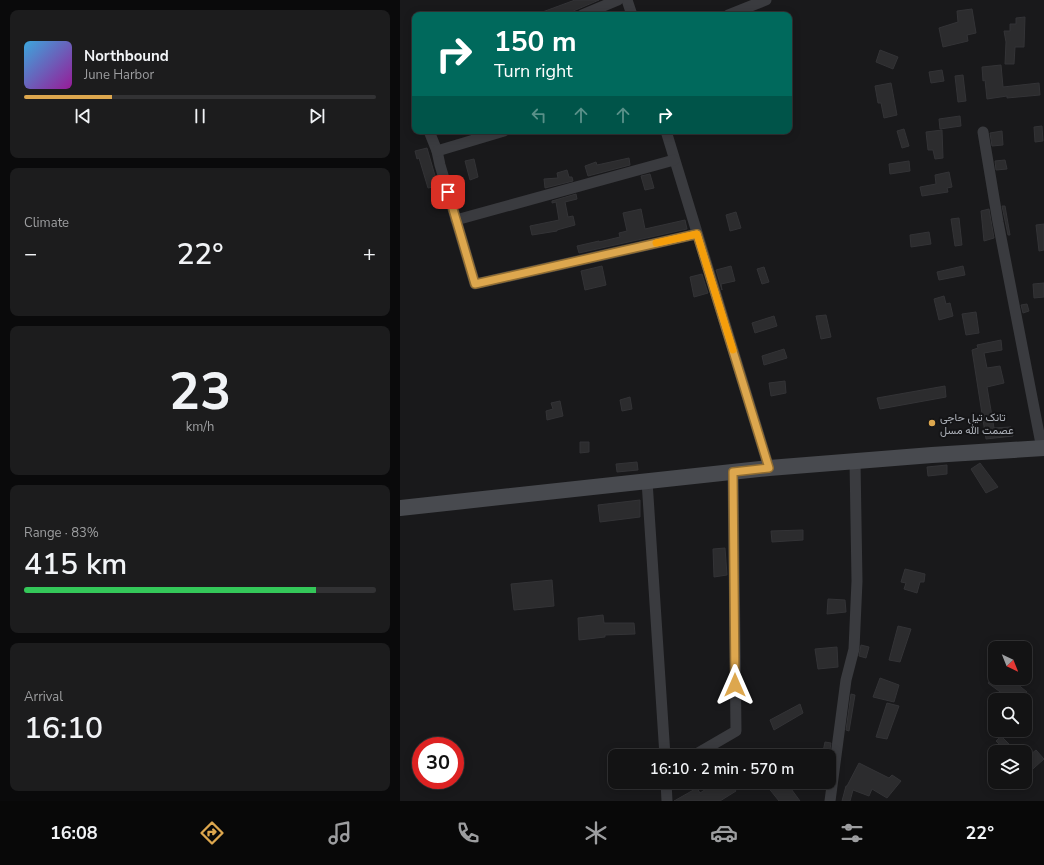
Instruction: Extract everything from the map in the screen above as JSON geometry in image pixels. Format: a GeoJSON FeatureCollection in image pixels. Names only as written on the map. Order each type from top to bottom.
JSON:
{"type":"FeatureCollection","features":[{"type":"Feature","properties":{"kind":"main road"},"geometry":{"type":"LineString","coordinates":[[400,508],[769,468],[1043,448]]}},
{"type":"Feature","properties":{"kind":"street"},"geometry":{"type":"LineString","coordinates":[[589,12],[618,0]]}},
{"type":"Feature","properties":{"kind":"street"},"geometry":{"type":"LineString","coordinates":[[627,0],[631,12]]}},
{"type":"Feature","properties":{"kind":"street"},"geometry":{"type":"LineString","coordinates":[[736,12],[766,0]]}},
{"type":"Feature","properties":{"kind":"street"},"geometry":{"type":"LineString","coordinates":[[983,132],[998,222],[1043,448]]}},
{"type":"Feature","properties":{"kind":"street"},"geometry":{"type":"LineString","coordinates":[[430,134],[437,151],[475,284],[697,234]]}},
{"type":"Feature","properties":{"kind":"street"},"geometry":{"type":"LineString","coordinates":[[437,151],[494,134]]}},
{"type":"Feature","properties":{"kind":"street"},"geometry":{"type":"LineString","coordinates":[[667,134],[769,468]]}},
{"type":"Feature","properties":{"kind":"street"},"geometry":{"type":"LineString","coordinates":[[456,220],[674,160]]}},
{"type":"Feature","properties":{"kind":"street"},"geometry":{"type":"LineString","coordinates":[[830,801],[846,680],[854,649],[857,581],[855,461]]}},
{"type":"Feature","properties":{"kind":"street"},"geometry":{"type":"LineString","coordinates":[[705,749],[736,731],[733,472]]}},
{"type":"Feature","properties":{"kind":"street"},"geometry":{"type":"LineString","coordinates":[[647,481],[664,749]]}},
{"type":"Feature","properties":{"kind":"street"},"geometry":{"type":"LineString","coordinates":[[666,789],[667,801]]}},
{"type":"Feature","properties":{"kind":"building"},"geometry":{"type":"Polygon","coordinates":[[[575,0],[599,0],[571,12],[542,12],[575,0]]]}},
{"type":"Feature","properties":{"kind":"building"},"geometry":{"type":"Polygon","coordinates":[[[972,9],[976,33],[967,35],[968,41],[943,47],[939,28],[958,22],[957,11],[972,9]]]}},
{"type":"Feature","properties":{"kind":"building"},"geometry":{"type":"Polygon","coordinates":[[[1025,17],[1024,47],[1015,47],[1014,64],[1005,64],[1006,42],[1004,31],[1010,31],[1010,24],[1016,24],[1016,18],[1025,17]]]}},
{"type":"Feature","properties":{"kind":"building"},"geometry":{"type":"Polygon","coordinates":[[[880,50],[898,57],[893,69],[876,62],[880,50]]]}},
{"type":"Feature","properties":{"kind":"building"},"geometry":{"type":"Polygon","coordinates":[[[1001,65],[1003,87],[1039,83],[1040,95],[1007,98],[1007,96],[987,99],[982,67],[1001,65]]]}},
{"type":"Feature","properties":{"kind":"building"},"geometry":{"type":"Polygon","coordinates":[[[942,70],[944,81],[931,83],[929,72],[942,70]]]}},
{"type":"Feature","properties":{"kind":"building"},"geometry":{"type":"Polygon","coordinates":[[[963,75],[966,101],[958,102],[955,76],[963,75]]]}},
{"type":"Feature","properties":{"kind":"building"},"geometry":{"type":"Polygon","coordinates":[[[891,83],[897,115],[884,118],[881,103],[878,103],[875,86],[891,83]]]}},
{"type":"Feature","properties":{"kind":"building"},"geometry":{"type":"Polygon","coordinates":[[[960,116],[961,126],[940,129],[939,119],[960,116]]]}},
{"type":"Feature","properties":{"kind":"building"},"geometry":{"type":"Polygon","coordinates":[[[1042,126],[1043,141],[1035,142],[1034,127],[1042,126]]]}},
{"type":"Feature","properties":{"kind":"building"},"geometry":{"type":"Polygon","coordinates":[[[904,129],[909,146],[902,148],[897,131],[904,129]]]}},
{"type":"Feature","properties":{"kind":"building"},"geometry":{"type":"Polygon","coordinates":[[[942,130],[943,158],[935,159],[933,150],[928,150],[926,132],[942,130]]]}},
{"type":"Feature","properties":{"kind":"building"},"geometry":{"type":"Polygon","coordinates":[[[1002,131],[1003,145],[992,146],[990,133],[1002,131]]]}},
{"type":"Feature","properties":{"kind":"building"},"geometry":{"type":"Polygon","coordinates":[[[427,148],[438,186],[428,188],[419,158],[417,159],[415,151],[427,148]]]}},
{"type":"Feature","properties":{"kind":"building"},"geometry":{"type":"Polygon","coordinates":[[[629,158],[630,165],[588,176],[585,166],[596,162],[597,165],[629,158]]]}},
{"type":"Feature","properties":{"kind":"building"},"geometry":{"type":"Polygon","coordinates":[[[474,159],[478,177],[470,180],[465,161],[474,159]]]}},
{"type":"Feature","properties":{"kind":"building"},"geometry":{"type":"Polygon","coordinates":[[[1005,160],[1007,169],[996,170],[995,161],[1005,160]]]}},
{"type":"Feature","properties":{"kind":"building"},"geometry":{"type":"Polygon","coordinates":[[[909,161],[910,171],[890,174],[889,164],[909,161]]]}},
{"type":"Feature","properties":{"kind":"building"},"geometry":{"type":"Polygon","coordinates":[[[567,170],[569,177],[572,177],[573,181],[545,188],[544,179],[558,178],[557,173],[567,170]]]}},
{"type":"Feature","properties":{"kind":"building"},"geometry":{"type":"Polygon","coordinates":[[[949,172],[952,187],[947,188],[948,192],[922,196],[920,187],[936,184],[935,175],[949,172]]]}},
{"type":"Feature","properties":{"kind":"building"},"geometry":{"type":"Polygon","coordinates":[[[650,174],[654,188],[645,190],[641,176],[650,174]]]}},
{"type":"Feature","properties":{"kind":"building"},"geometry":{"type":"Polygon","coordinates":[[[576,194],[577,199],[565,202],[568,217],[573,216],[575,225],[557,231],[532,235],[530,226],[559,220],[556,202],[552,203],[552,201],[576,194]]]}},
{"type":"Feature","properties":{"kind":"building"},"geometry":{"type":"Polygon","coordinates":[[[1002,206],[1005,206],[1010,235],[1008,235],[1002,206]]]}},
{"type":"Feature","properties":{"kind":"building"},"geometry":{"type":"Polygon","coordinates":[[[641,209],[645,229],[685,220],[687,229],[579,253],[577,246],[620,237],[619,233],[627,231],[623,213],[641,209]]]}},
{"type":"Feature","properties":{"kind":"building"},"geometry":{"type":"Polygon","coordinates":[[[989,209],[994,238],[984,241],[981,211],[989,209]]]}},
{"type":"Feature","properties":{"kind":"building"},"geometry":{"type":"Polygon","coordinates":[[[736,212],[741,228],[730,231],[726,215],[736,212]]]}},
{"type":"Feature","properties":{"kind":"building"},"geometry":{"type":"Polygon","coordinates":[[[959,218],[962,245],[955,246],[951,219],[959,218]]]}},
{"type":"Feature","properties":{"kind":"building"},"geometry":{"type":"Polygon","coordinates":[[[1044,224],[1044,250],[1039,251],[1036,225],[1044,224]]]}},
{"type":"Feature","properties":{"kind":"building"},"geometry":{"type":"Polygon","coordinates":[[[929,232],[931,244],[911,247],[910,235],[929,232]]]}},
{"type":"Feature","properties":{"kind":"building"},"geometry":{"type":"Polygon","coordinates":[[[602,266],[606,285],[585,290],[581,271],[602,266]]]}},
{"type":"Feature","properties":{"kind":"building"},"geometry":{"type":"Polygon","coordinates":[[[731,266],[735,281],[721,284],[722,290],[716,270],[731,266]]]}},
{"type":"Feature","properties":{"kind":"building"},"geometry":{"type":"Polygon","coordinates":[[[963,266],[965,275],[939,280],[937,272],[963,266]]]}},
{"type":"Feature","properties":{"kind":"building"},"geometry":{"type":"Polygon","coordinates":[[[764,267],[769,282],[762,284],[757,269],[764,267]]]}},
{"type":"Feature","properties":{"kind":"building"},"geometry":{"type":"Polygon","coordinates":[[[702,274],[708,293],[694,297],[690,277],[702,274]]]}},
{"type":"Feature","properties":{"kind":"building"},"geometry":{"type":"Polygon","coordinates":[[[1044,283],[1044,297],[1034,298],[1033,284],[1044,283]]]}},
{"type":"Feature","properties":{"kind":"building"},"geometry":{"type":"Polygon","coordinates":[[[944,296],[946,304],[950,303],[953,316],[939,320],[934,299],[944,296]]]}},
{"type":"Feature","properties":{"kind":"building"},"geometry":{"type":"Polygon","coordinates":[[[1027,304],[1029,311],[1023,313],[1021,305],[1027,304]]]}},
{"type":"Feature","properties":{"kind":"building"},"geometry":{"type":"Polygon","coordinates":[[[976,312],[979,333],[966,335],[962,314],[976,312]]]}},
{"type":"Feature","properties":{"kind":"building"},"geometry":{"type":"Polygon","coordinates":[[[826,315],[831,337],[821,339],[816,316],[826,315]]]}},
{"type":"Feature","properties":{"kind":"building"},"geometry":{"type":"Polygon","coordinates":[[[774,316],[777,326],[755,333],[752,323],[774,316]]]}},
{"type":"Feature","properties":{"kind":"building"},"geometry":{"type":"Polygon","coordinates":[[[1001,340],[1002,350],[984,353],[987,368],[1000,366],[1004,383],[987,387],[994,428],[1011,427],[1013,436],[986,439],[972,350],[978,348],[977,345],[1001,340]]]}},
{"type":"Feature","properties":{"kind":"building"},"geometry":{"type":"Polygon","coordinates":[[[784,349],[787,358],[764,365],[762,356],[784,349]]]}},
{"type":"Feature","properties":{"kind":"building"},"geometry":{"type":"Polygon","coordinates":[[[785,381],[786,393],[771,396],[769,383],[785,381]]]}},
{"type":"Feature","properties":{"kind":"building"},"geometry":{"type":"Polygon","coordinates":[[[945,386],[946,397],[880,409],[877,398],[945,386]]]}},
{"type":"Feature","properties":{"kind":"building"},"geometry":{"type":"Polygon","coordinates":[[[630,397],[632,409],[622,411],[620,400],[630,397]]]}},
{"type":"Feature","properties":{"kind":"building"},"geometry":{"type":"Polygon","coordinates":[[[560,401],[563,416],[547,420],[546,411],[553,409],[551,403],[560,401]]]}},
{"type":"Feature","properties":{"kind":"building"},"geometry":{"type":"Polygon","coordinates":[[[580,442],[589,442],[589,452],[580,453],[580,442]]]}},
{"type":"Feature","properties":{"kind":"building"},"geometry":{"type":"Polygon","coordinates":[[[637,462],[638,470],[617,472],[616,464],[637,462]]]}},
{"type":"Feature","properties":{"kind":"building"},"geometry":{"type":"Polygon","coordinates":[[[980,463],[998,487],[986,493],[971,469],[980,463]]]}},
{"type":"Feature","properties":{"kind":"building"},"geometry":{"type":"Polygon","coordinates":[[[947,465],[947,474],[928,476],[927,467],[947,465]]]}},
{"type":"Feature","properties":{"kind":"building"},"geometry":{"type":"Polygon","coordinates":[[[640,500],[640,517],[600,522],[598,505],[640,500]]]}},
{"type":"Feature","properties":{"kind":"building"},"geometry":{"type":"Polygon","coordinates":[[[803,530],[803,540],[772,542],[771,531],[803,530]]]}},
{"type":"Feature","properties":{"kind":"building"},"geometry":{"type":"Polygon","coordinates":[[[725,548],[727,575],[714,577],[713,549],[725,548]]]}},
{"type":"Feature","properties":{"kind":"building"},"geometry":{"type":"Polygon","coordinates":[[[905,569],[925,574],[924,582],[920,582],[917,593],[904,589],[906,583],[901,582],[905,569]]]}},
{"type":"Feature","properties":{"kind":"building"},"geometry":{"type":"Polygon","coordinates":[[[552,580],[554,606],[514,610],[511,584],[552,580]]]}},
{"type":"Feature","properties":{"kind":"building"},"geometry":{"type":"Polygon","coordinates":[[[828,599],[845,600],[846,612],[827,614],[828,599]]]}},
{"type":"Feature","properties":{"kind":"building"},"geometry":{"type":"Polygon","coordinates":[[[603,615],[604,623],[634,623],[635,634],[605,635],[605,637],[579,640],[578,618],[603,615]]]}},
{"type":"Feature","properties":{"kind":"building"},"geometry":{"type":"Polygon","coordinates":[[[898,626],[911,629],[900,662],[889,660],[898,626]]]}},
{"type":"Feature","properties":{"kind":"building"},"geometry":{"type":"Polygon","coordinates":[[[861,645],[869,647],[866,658],[859,656],[861,645]]]}},
{"type":"Feature","properties":{"kind":"building"},"geometry":{"type":"Polygon","coordinates":[[[837,647],[838,667],[818,669],[815,649],[837,647]]]}},
{"type":"Feature","properties":{"kind":"building"},"geometry":{"type":"Polygon","coordinates":[[[880,678],[899,685],[894,702],[873,697],[880,678]]]}},
{"type":"Feature","properties":{"kind":"building"},"geometry":{"type":"Polygon","coordinates":[[[991,685],[1018,685],[1027,692],[1026,693],[1002,693],[991,685]]]}},
{"type":"Feature","properties":{"kind":"building"},"geometry":{"type":"Polygon","coordinates":[[[851,694],[855,695],[849,731],[846,730],[851,694]]]}},
{"type":"Feature","properties":{"kind":"building"},"geometry":{"type":"Polygon","coordinates":[[[887,703],[899,706],[887,739],[876,737],[887,703]]]}},
{"type":"Feature","properties":{"kind":"building"},"geometry":{"type":"Polygon","coordinates":[[[800,704],[803,713],[774,730],[770,720],[800,704]]]}},
{"type":"Feature","properties":{"kind":"building"},"geometry":{"type":"Polygon","coordinates":[[[1002,737],[1009,744],[1000,745],[996,741],[1002,737]]]}},
{"type":"Feature","properties":{"kind":"building"},"geometry":{"type":"Polygon","coordinates":[[[825,742],[831,743],[830,749],[824,749],[825,742]]]}},
{"type":"Feature","properties":{"kind":"building"},"geometry":{"type":"Polygon","coordinates":[[[1036,750],[1044,759],[1032,770],[1032,753],[1036,750]]]}},
{"type":"Feature","properties":{"kind":"building"},"geometry":{"type":"Polygon","coordinates":[[[859,763],[889,778],[892,775],[901,781],[887,798],[872,789],[869,796],[853,790],[850,801],[842,801],[846,786],[859,763]]]}},
{"type":"Feature","properties":{"kind":"building"},"geometry":{"type":"Polygon","coordinates":[[[695,789],[698,789],[700,793],[706,789],[735,789],[736,791],[720,801],[674,801],[695,789]]]}},
{"type":"Feature","properties":{"kind":"building"},"geometry":{"type":"Polygon","coordinates":[[[769,789],[791,789],[800,801],[779,801],[769,789]]]}},
{"type":"Feature","properties":{"kind":"slow traffic"},"geometry":{"type":"LineString","coordinates":[[656,243],[697,234],[733,350]]}},
{"type":"Feature","properties":{"kind":"place","name":"تانک تیل حاجی عصمت الله مسل"},"geometry":{"type":"Point","coordinates":[932,423]}},
{"type":"Feature","properties":{"kind":"route"},"geometry":{"type":"LineString","coordinates":[[448,192],[475,284],[697,234],[769,468],[733,472],[735,685]]}}]}
